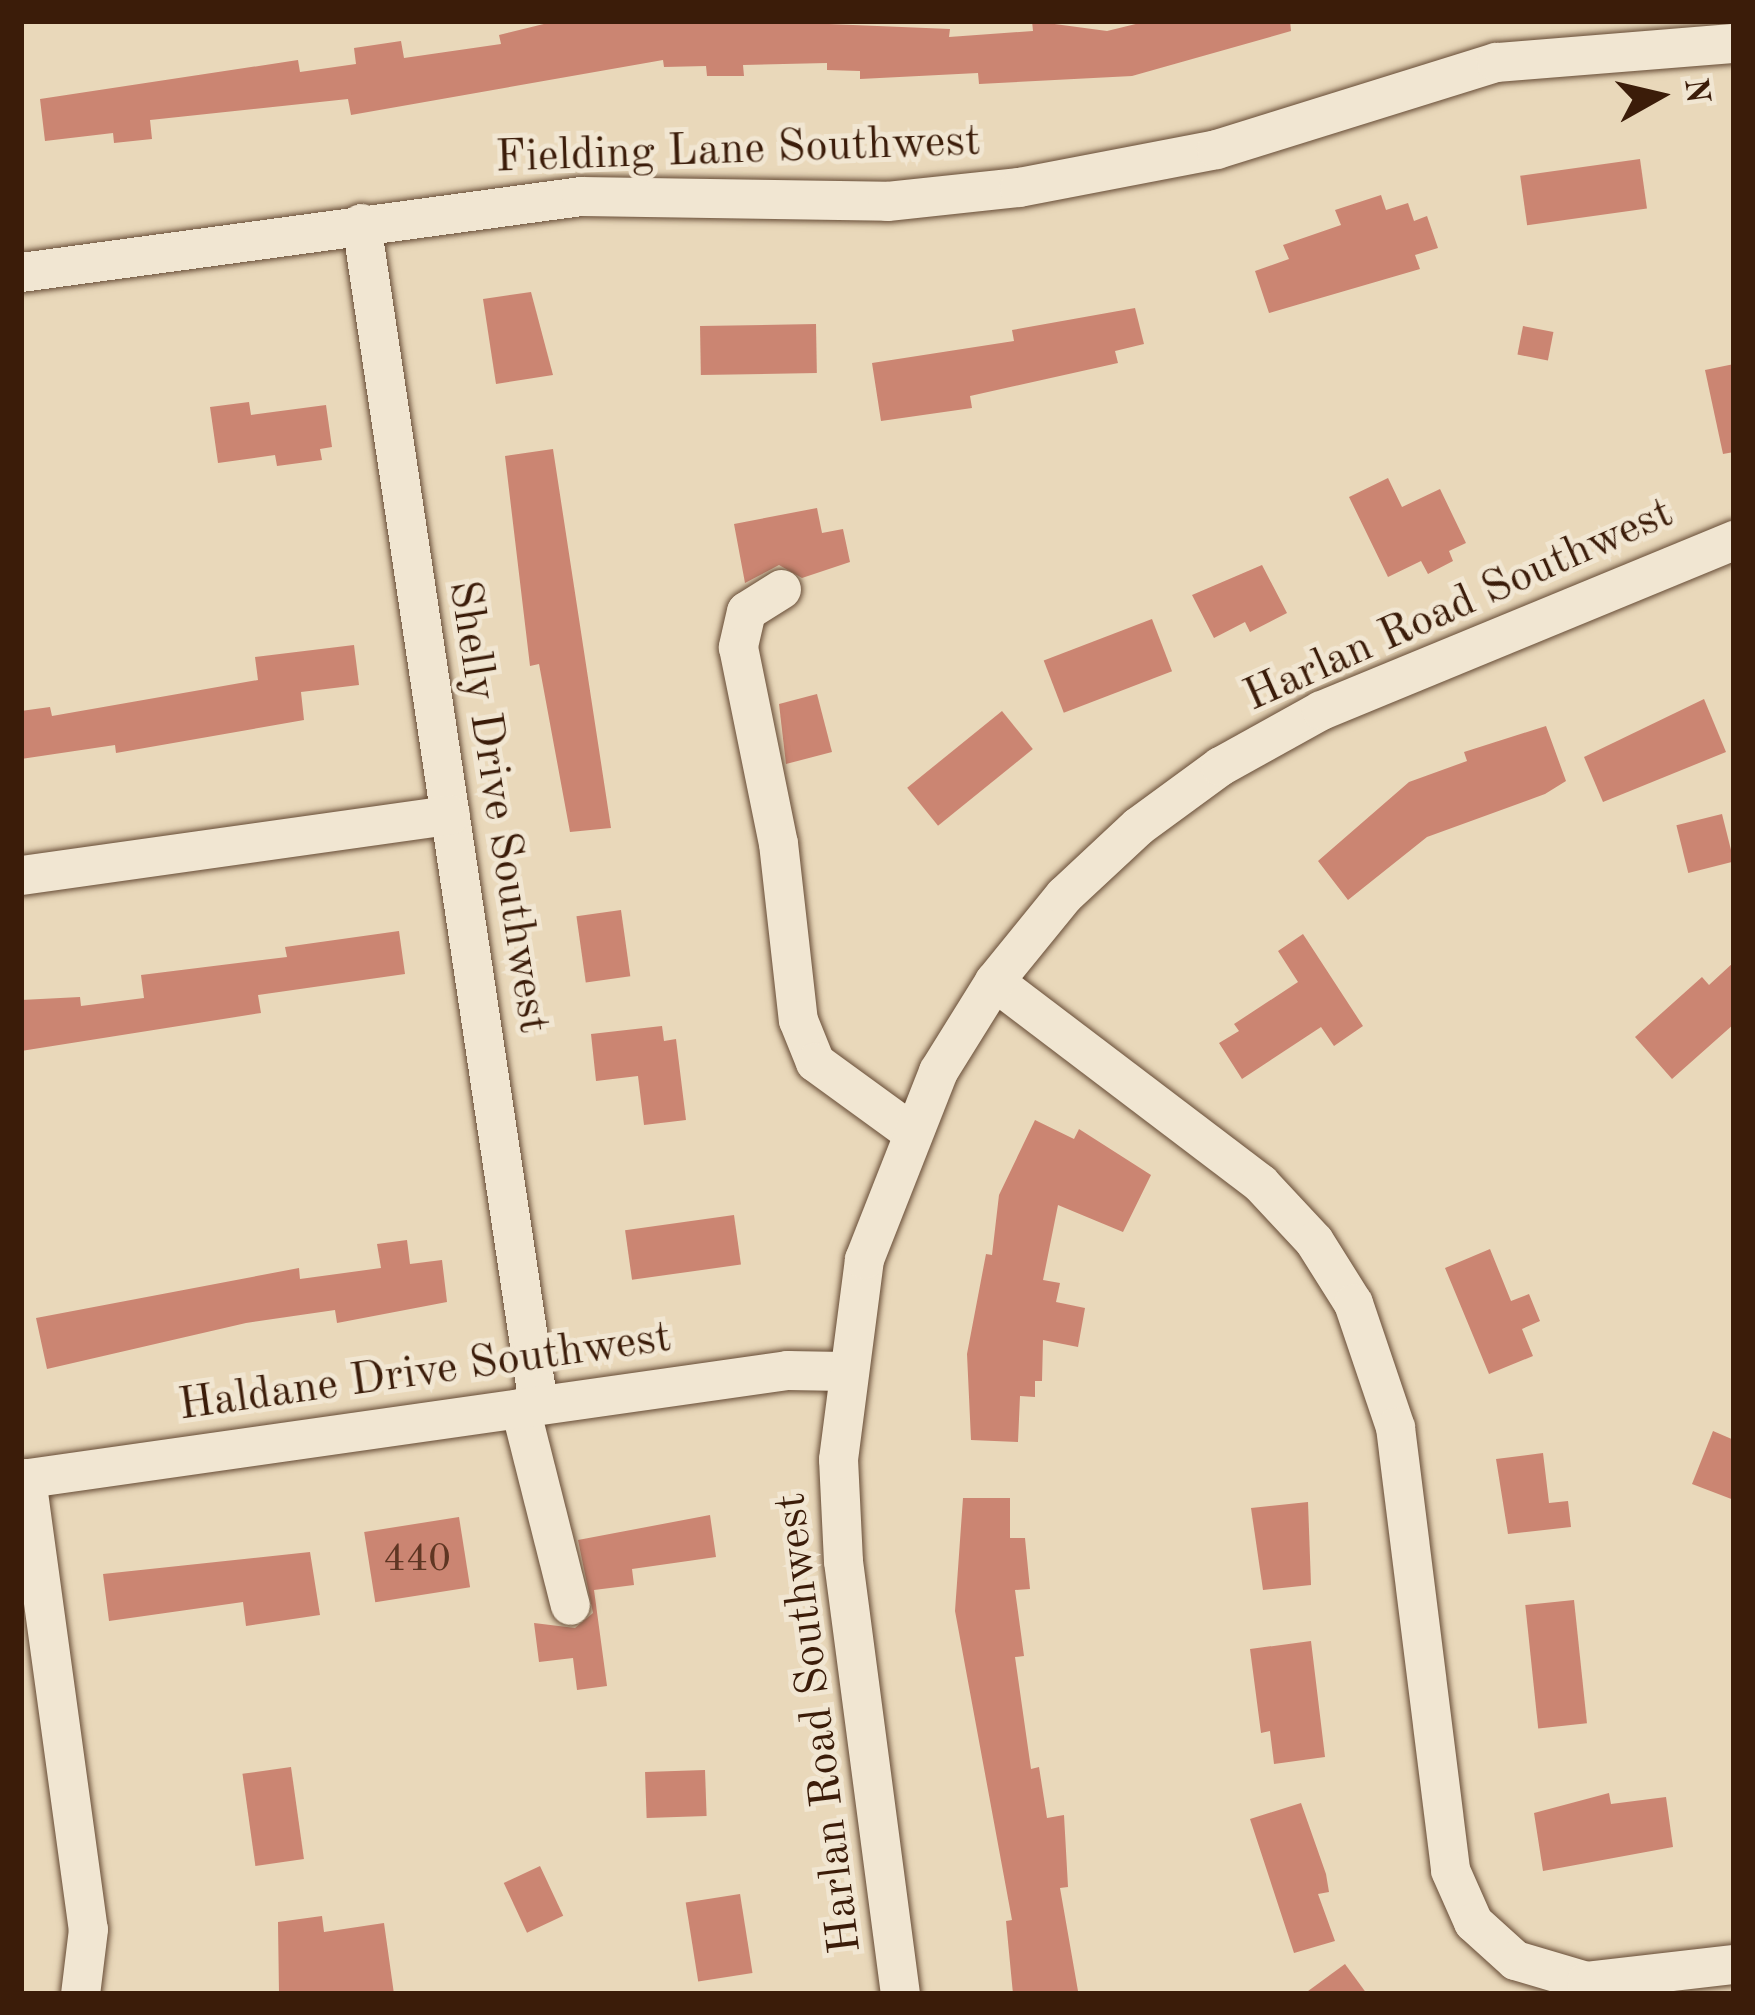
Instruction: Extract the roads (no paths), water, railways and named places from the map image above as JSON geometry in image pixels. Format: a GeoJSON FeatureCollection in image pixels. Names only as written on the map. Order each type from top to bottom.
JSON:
{"type":"FeatureCollection","features":[{"type":"Feature","properties":{"kind":"street","name":"Fielding Lane Southwest"},"geometry":{"type":"LineString","coordinates":[[21,272],[581,196],[887,201],[1019,187],[1216,149],[1496,62],[1734,43]]}},
{"type":"Feature","properties":{"kind":"street","name":"Shelly Drive Southwest"},"geometry":{"type":"LineString","coordinates":[[361,223],[450,815],[529,1406],[570,1604]]}},
{"type":"Feature","properties":{"kind":"street","name":"Harlan Road Southwest"},"geometry":{"type":"LineString","coordinates":[[900,1994],[843,1561],[844,1371],[864,1259],[910,1131],[994,981],[1064,895],[1138,826],[1220,766],[1321,710],[1734,540]]}},
{"type":"Feature","properties":{"kind":"street"},"geometry":{"type":"LineString","coordinates":[[781,589],[746,610],[738,647],[778,843],[797,1020],[815,1062],[910,1131]]}},
{"type":"Feature","properties":{"kind":"street"},"geometry":{"type":"LineString","coordinates":[[21,875],[450,815]]}},
{"type":"Feature","properties":{"kind":"street"},"geometry":{"type":"LineString","coordinates":[[994,981],[1260,1183],[1314,1241],[1353,1303],[1395,1427],[1450,1870],[1474,1922],[1515,1960],[1586,1982],[1734,1964]]}},
{"type":"Feature","properties":{"kind":"street","name":"Haldane Drive Southwest"},"geometry":{"type":"LineString","coordinates":[[23,1478],[787,1370],[844,1371]]}},
{"type":"Feature","properties":{"kind":"street"},"geometry":{"type":"LineString","coordinates":[[23,1478],[88,1928],[80,1994]]}}]}
